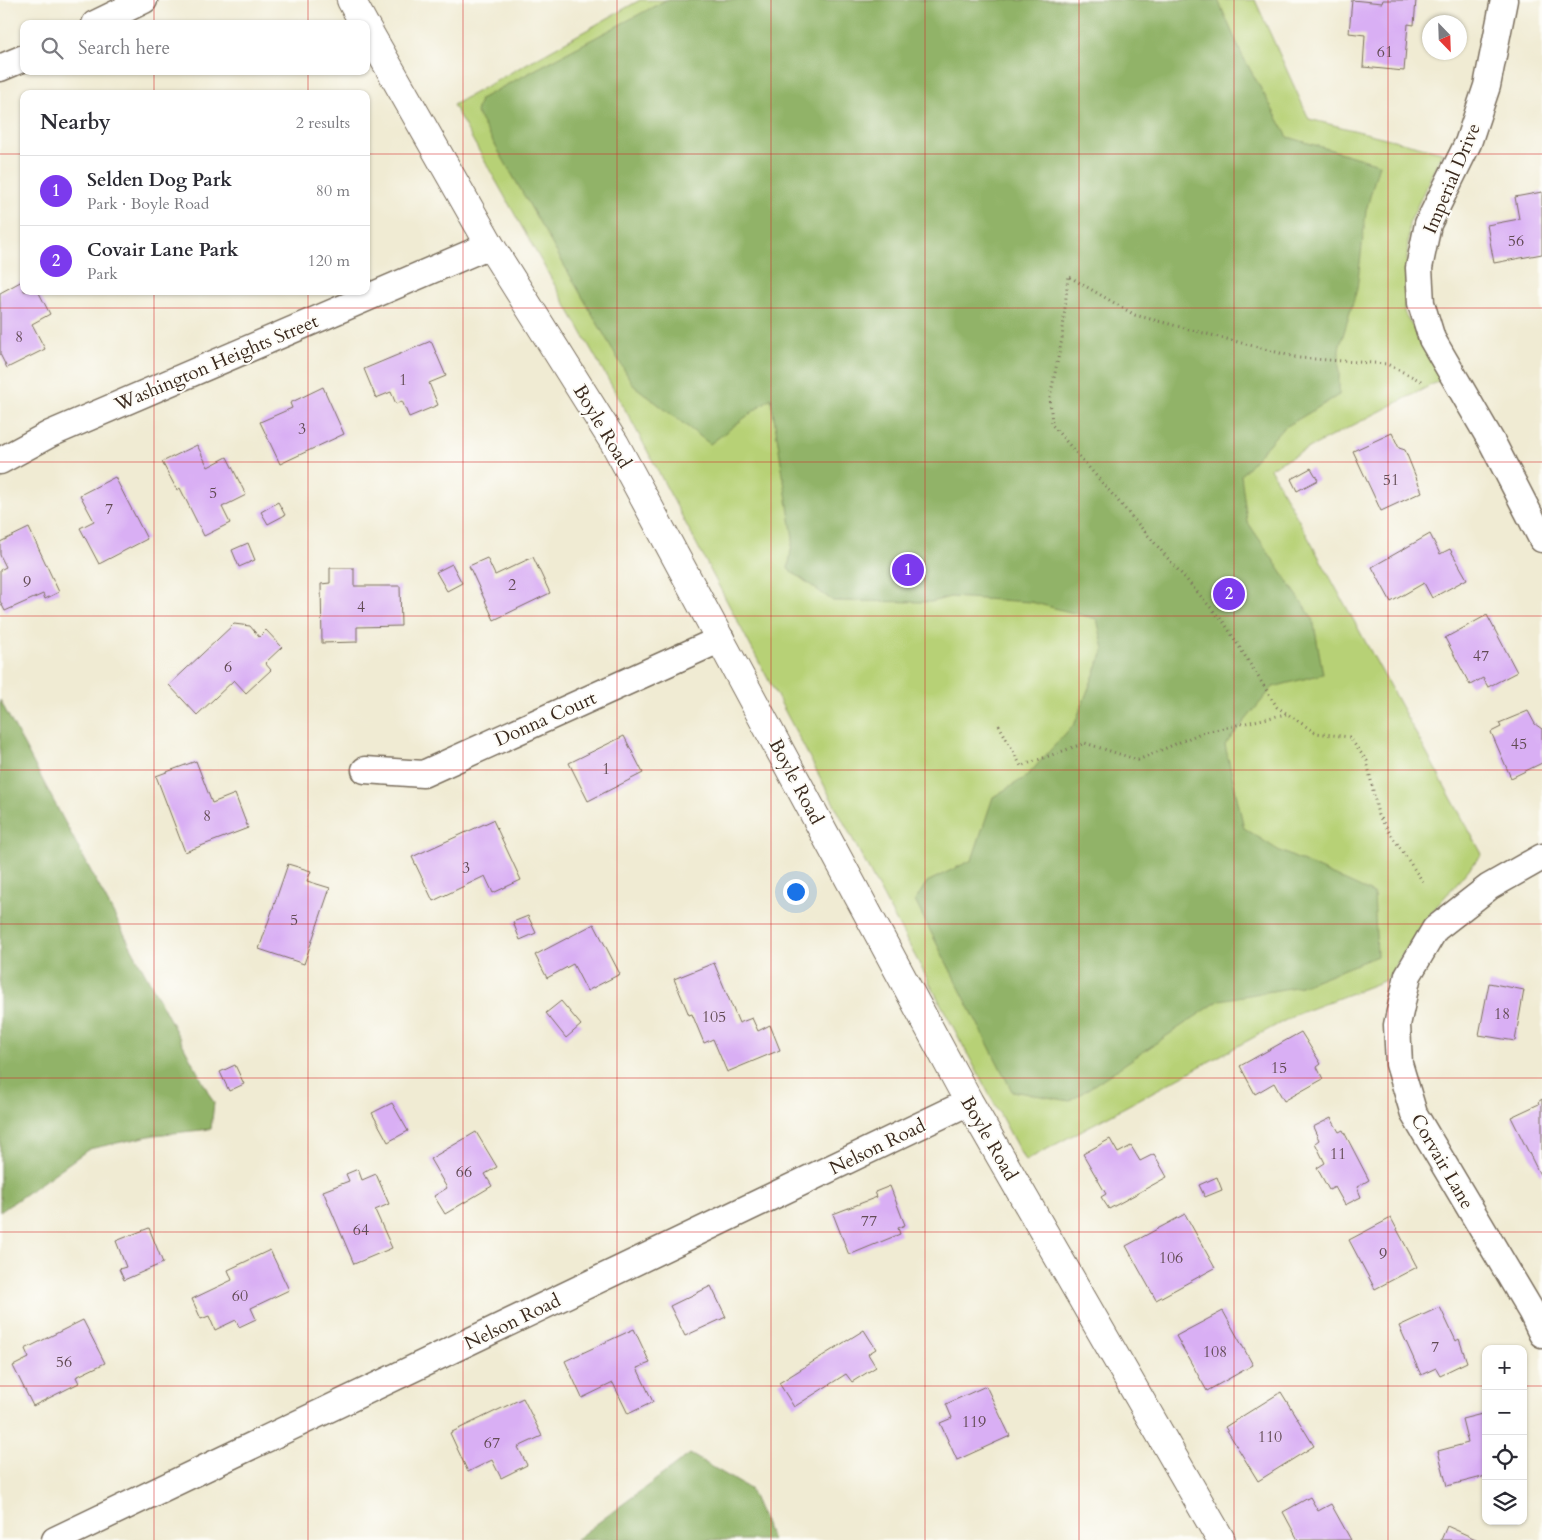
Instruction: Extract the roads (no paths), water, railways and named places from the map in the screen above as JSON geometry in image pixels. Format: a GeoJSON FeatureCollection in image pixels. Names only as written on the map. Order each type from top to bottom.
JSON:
{"type":"FeatureCollection","features":[{"type":"Feature","properties":{"kind":"street"},"geometry":{"type":"LineString","coordinates":[[103,20],[144,0]]}},
{"type":"Feature","properties":{"kind":"street","name":"Boyle Road"},"geometry":{"type":"LineString","coordinates":[[351,0],[362,20]]}},
{"type":"Feature","properties":{"kind":"street","name":"Imperial Drive"},"geometry":{"type":"LineString","coordinates":[[1504,0],[1487,86],[1468,143],[1428,224],[1418,268],[1420,303],[1432,339],[1539,526]]}},
{"type":"Feature","properties":{"kind":"street","name":"Boyle Road"},"geometry":{"type":"LineString","coordinates":[[370,34],[490,245],[615,444],[969,1102],[1220,1540]]}},
{"type":"Feature","properties":{"kind":"street"},"geometry":{"type":"LineString","coordinates":[[0,68],[20,60]]}},
{"type":"Feature","properties":{"kind":"street","name":"Washington Heights Street"},"geometry":{"type":"LineString","coordinates":[[0,461],[50,434],[490,245]]}},
{"type":"Feature","properties":{"kind":"street","name":"Donna Court"},"geometry":{"type":"LineString","coordinates":[[365,770],[423,774],[721,639]]}},
{"type":"Feature","properties":{"kind":"street","name":"Corvair Lane"},"geometry":{"type":"LineString","coordinates":[[1542,856],[1489,887],[1435,929],[1408,975],[1398,1025],[1399,1064],[1414,1114],[1531,1311],[1542,1334]]}},
{"type":"Feature","properties":{"kind":"street","name":"Nelson Road"},"geometry":{"type":"LineString","coordinates":[[55,1540],[969,1102]]}},
{"type":"Feature","properties":{"kind":"place","name":"Selden Dog Park"},"geometry":{"type":"Point","coordinates":[908,570]}},
{"type":"Feature","properties":{"kind":"place","name":"Covair Lane Park"},"geometry":{"type":"Point","coordinates":[1229,594]}}]}
